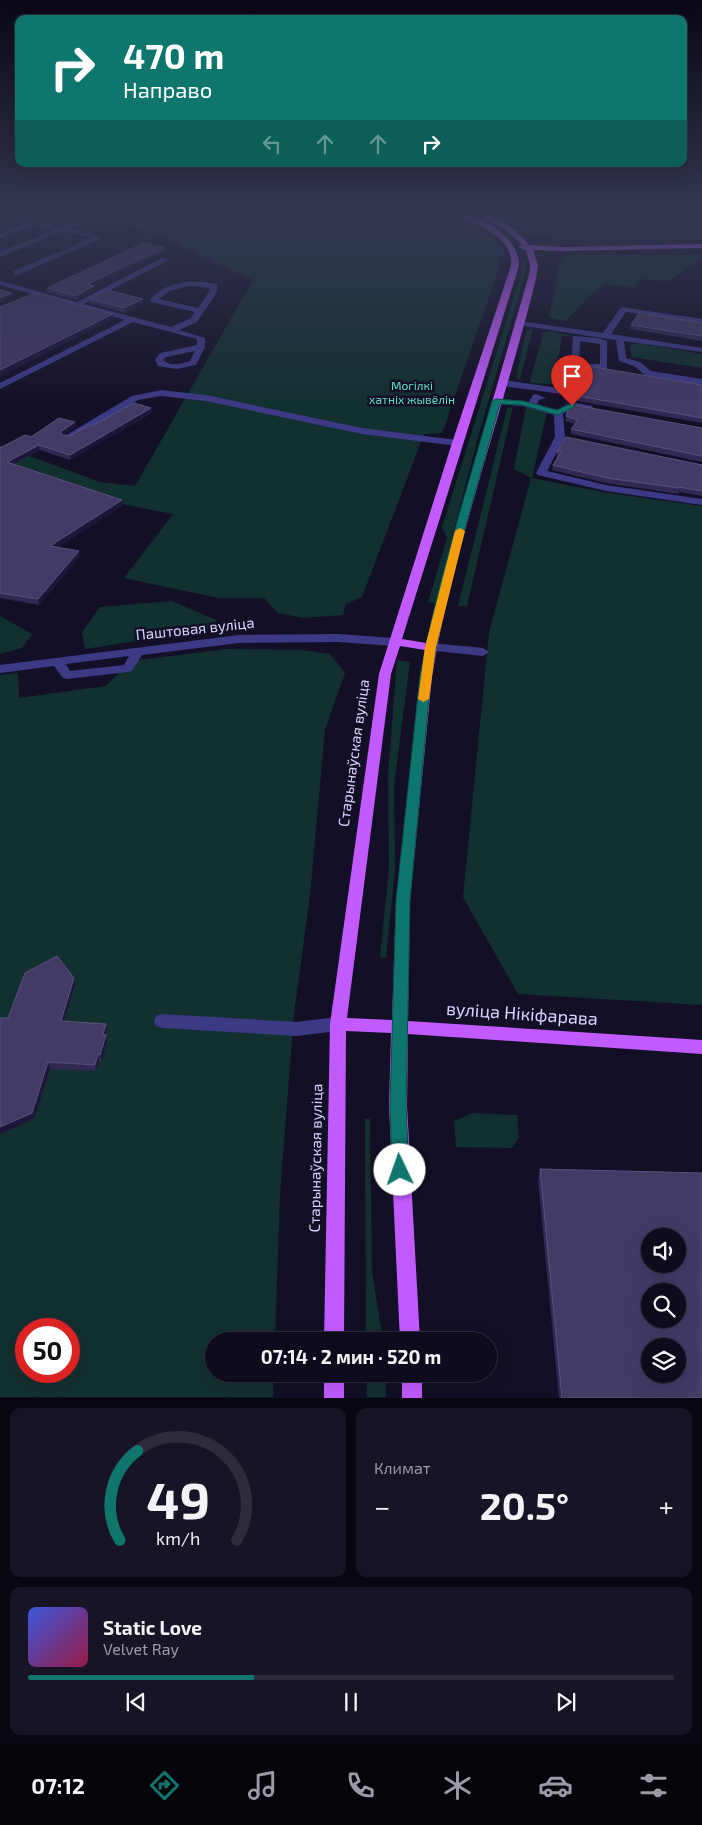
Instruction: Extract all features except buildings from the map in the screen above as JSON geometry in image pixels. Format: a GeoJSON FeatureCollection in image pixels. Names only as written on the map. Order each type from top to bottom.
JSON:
{"type":"FeatureCollection","features":[{"type":"Feature","properties":{"kind":"main road","name":"Старынаўская вуліца"},"geometry":{"type":"LineString","coordinates":[[334,1332],[338,1024],[385,674],[457,443],[511,280]]}},
{"type":"Feature","properties":{"kind":"main road"},"geometry":{"type":"LineString","coordinates":[[409,1332],[398,1132],[403,901],[426,676],[431,647],[462,523],[531,280]]}},
{"type":"Feature","properties":{"kind":"main road"},"geometry":{"type":"LineString","coordinates":[[394,642],[431,647]]}},
{"type":"Feature","properties":{"kind":"main road","name":"вуліца Нікіфарава"},"geometry":{"type":"LineString","coordinates":[[338,1024],[702,1047]]}},
{"type":"Feature","properties":{"kind":"main road"},"geometry":{"type":"LineString","coordinates":[[334,1382],[334,1398]]}},
{"type":"Feature","properties":{"kind":"main road"},"geometry":{"type":"LineString","coordinates":[[412,1382],[412,1398]]}},
{"type":"Feature","properties":{"kind":"street"},"geometry":{"type":"LineString","coordinates":[[78,304],[125,280]]}},
{"type":"Feature","properties":{"kind":"street"},"geometry":{"type":"LineString","coordinates":[[0,283],[202,338],[201,347]]}},
{"type":"Feature","properties":{"kind":"street"},"geometry":{"type":"LineString","coordinates":[[172,330],[194,320],[200,311],[214,286],[193,283],[173,286],[159,293],[154,300],[200,311]]}},
{"type":"Feature","properties":{"kind":"street"},"geometry":{"type":"LineString","coordinates":[[26,297],[35,292]]}},
{"type":"Feature","properties":{"kind":"street"},"geometry":{"type":"LineString","coordinates":[[606,335],[624,309],[702,321]]}},
{"type":"Feature","properties":{"kind":"street"},"geometry":{"type":"LineString","coordinates":[[0,386],[133,319]]}},
{"type":"Feature","properties":{"kind":"street"},"geometry":{"type":"LineString","coordinates":[[518,323],[702,350]]}},
{"type":"Feature","properties":{"kind":"street"},"geometry":{"type":"LineString","coordinates":[[502,383],[562,391],[575,366],[576,338],[598,340],[604,343],[604,367],[575,366]]}},
{"type":"Feature","properties":{"kind":"street"},"geometry":{"type":"LineString","coordinates":[[620,338],[622,359],[638,364],[648,373],[702,382]]}},
{"type":"Feature","properties":{"kind":"street"},"geometry":{"type":"LineString","coordinates":[[68,438],[135,398],[160,393],[206,398],[362,431],[457,443]]}},
{"type":"Feature","properties":{"kind":"street"},"geometry":{"type":"LineString","coordinates":[[532,405],[536,397],[542,398]]}},
{"type":"Feature","properties":{"kind":"street"},"geometry":{"type":"LineString","coordinates":[[496,401],[532,405],[558,413],[572,406],[600,410]]}},
{"type":"Feature","properties":{"kind":"street"},"geometry":{"type":"LineString","coordinates":[[558,413],[565,438],[541,473],[606,488],[702,502]]}},
{"type":"Feature","properties":{"kind":"street","name":"Паштовая вуліца"},"geometry":{"type":"LineString","coordinates":[[0,668],[57,662],[67,675],[128,668],[138,652],[239,639],[338,638],[394,642]]}},
{"type":"Feature","properties":{"kind":"street"},"geometry":{"type":"LineString","coordinates":[[431,647],[483,652]]}},
{"type":"Feature","properties":{"kind":"street"},"geometry":{"type":"LineString","coordinates":[[162,1021],[296,1029],[338,1024]]}},
{"type":"Feature","properties":{"kind":"green space","name":"Могілкі хатніх жывёлін"},"geometry":{"type":"Polygon","coordinates":[[[253,280],[495,280],[444,428],[441,433],[424,434],[362,597],[346,604],[343,615],[303,618],[278,613],[264,598],[218,598],[124,578],[173,514],[116,503],[0,465],[0,445],[100,482],[135,486],[253,280]]]}},
{"type":"Feature","properties":{"kind":"green space"},"geometry":{"type":"Polygon","coordinates":[[[519,280],[523,280],[478,437],[435,603],[428,602],[447,538],[442,527],[519,280]]]}},
{"type":"Feature","properties":{"kind":"green space"},"geometry":{"type":"Polygon","coordinates":[[[556,280],[640,280],[633,288],[605,284],[588,297],[566,321],[549,318],[556,280]]]}},
{"type":"Feature","properties":{"kind":"green space"},"geometry":{"type":"Polygon","coordinates":[[[533,328],[520,380],[516,378],[526,331],[533,328]]]}},
{"type":"Feature","properties":{"kind":"green space"},"geometry":{"type":"Polygon","coordinates":[[[548,331],[574,336],[562,336],[555,378],[566,379],[551,384],[532,383],[530,382],[543,333],[548,331]]]}},
{"type":"Feature","properties":{"kind":"green space"},"geometry":{"type":"Polygon","coordinates":[[[637,343],[702,354],[702,368],[632,357],[630,346],[637,343]]]}},
{"type":"Feature","properties":{"kind":"green space"},"geometry":{"type":"Polygon","coordinates":[[[513,407],[467,606],[458,606],[507,408],[513,407]]]}},
{"type":"Feature","properties":{"kind":"green space"},"geometry":{"type":"Polygon","coordinates":[[[526,407],[547,412],[532,478],[602,492],[702,506],[702,1005],[518,994],[463,897],[489,632],[531,478],[514,469],[526,407]]]}},
{"type":"Feature","properties":{"kind":"green space"},"geometry":{"type":"Polygon","coordinates":[[[172,601],[216,620],[215,629],[85,649],[82,632],[100,607],[172,601]]]}},
{"type":"Feature","properties":{"kind":"green space"},"geometry":{"type":"Polygon","coordinates":[[[0,616],[32,634],[22,648],[0,654],[0,616]]]}},
{"type":"Feature","properties":{"kind":"green space"},"geometry":{"type":"Polygon","coordinates":[[[226,649],[301,650],[330,654],[345,673],[325,730],[310,895],[294,1014],[280,1194],[275,1332],[205,1332],[205,1382],[274,1382],[273,1397],[0,1397],[0,675],[18,673],[19,698],[106,686],[131,661],[226,649]]]}},
{"type":"Feature","properties":{"kind":"green space"},"geometry":{"type":"Polygon","coordinates":[[[397,660],[410,662],[394,785],[395,869],[386,958],[380,957],[389,868],[388,775],[397,660]]]}},
{"type":"Feature","properties":{"kind":"green space"},"geometry":{"type":"Polygon","coordinates":[[[473,1113],[517,1115],[519,1137],[512,1148],[456,1147],[454,1121],[473,1113]]]}},
{"type":"Feature","properties":{"kind":"green space"},"geometry":{"type":"Polygon","coordinates":[[[365,1119],[370,1119],[372,1271],[382,1332],[366,1332],[365,1119]]]}},
{"type":"Feature","properties":{"kind":"green space"},"geometry":{"type":"Polygon","coordinates":[[[366,1382],[386,1382],[386,1397],[367,1397],[366,1382]]]}},
{"type":"Feature","properties":{"kind":"slow traffic"},"geometry":{"type":"LineString","coordinates":[[423,699],[431,647],[460,531]]}},
{"type":"Feature","properties":{"kind":"route"},"geometry":{"type":"LineString","coordinates":[[400,1170],[398,1106],[403,901],[426,676],[431,647],[462,523],[496,401],[523,403],[558,413],[572,406]]}}]}
